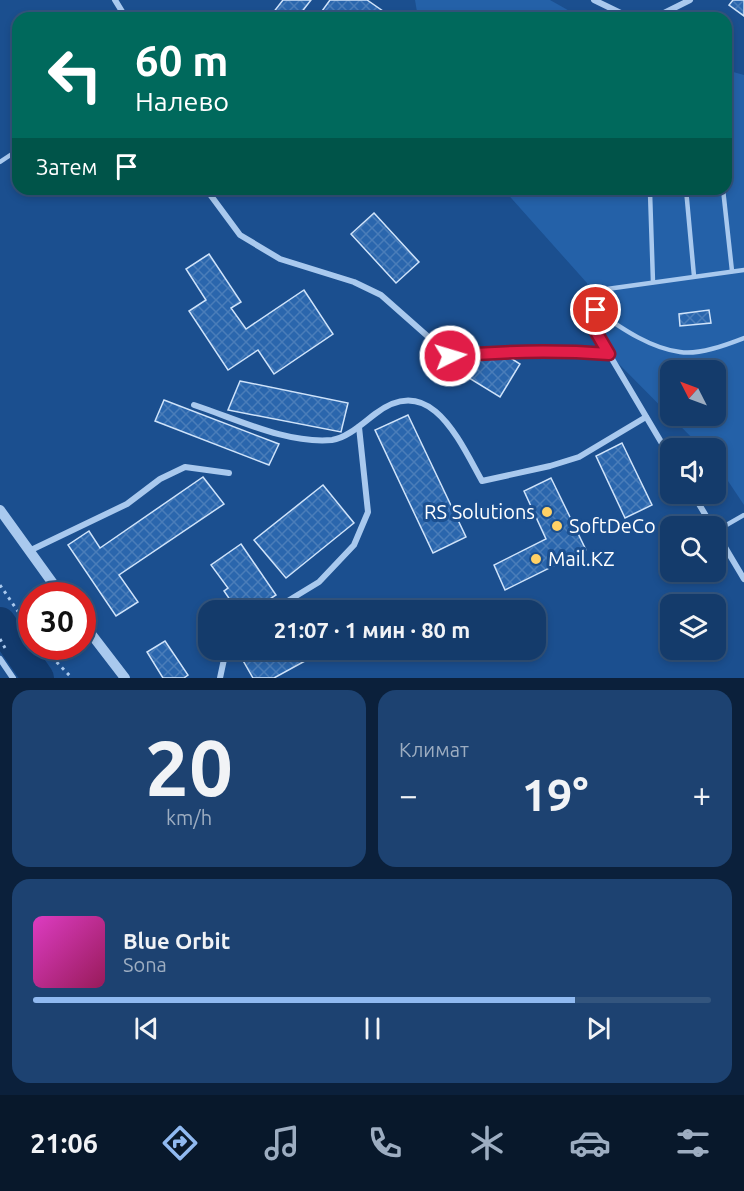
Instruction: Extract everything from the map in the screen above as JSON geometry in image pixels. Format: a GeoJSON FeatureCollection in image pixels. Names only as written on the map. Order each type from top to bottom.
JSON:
{"type":"FeatureCollection","features":[{"type":"Feature","properties":{"kind":"street"},"geometry":{"type":"LineString","coordinates":[[594,0],[618,12]]}},
{"type":"Feature","properties":{"kind":"street"},"geometry":{"type":"LineString","coordinates":[[666,12],[690,0]]}},
{"type":"Feature","properties":{"kind":"street"},"geometry":{"type":"LineString","coordinates":[[210,195],[240,235],[280,259],[354,282],[381,295],[450,356],[548,350],[609,354],[660,440]]}},
{"type":"Feature","properties":{"kind":"street"},"geometry":{"type":"LineString","coordinates":[[194,405],[311,441],[336,440],[359,427],[390,402],[417,399],[436,411],[455,434],[482,481],[550,466],[579,456],[646,417]]}},
{"type":"Feature","properties":{"kind":"street"},"geometry":{"type":"LineString","coordinates":[[289,600],[319,582],[354,544],[368,512],[359,427]]}},
{"type":"Feature","properties":{"kind":"street"},"geometry":{"type":"LineString","coordinates":[[28,551],[127,504],[160,479],[185,467],[229,473]]}},
{"type":"Feature","properties":{"kind":"street"},"geometry":{"type":"LineString","coordinates":[[0,510],[51,582]]}},
{"type":"Feature","properties":{"kind":"street"},"geometry":{"type":"LineString","coordinates":[[726,548],[744,579]]}},
{"type":"Feature","properties":{"kind":"street"},"geometry":{"type":"LineString","coordinates":[[96,640],[125,678]]}},
{"type":"Feature","properties":{"kind":"street"},"geometry":{"type":"LineString","coordinates":[[0,659],[14,678]]}},
{"type":"Feature","properties":{"kind":"street"},"geometry":{"type":"LineString","coordinates":[[220,678],[224,660]]}},
{"type":"Feature","properties":{"kind":"lane"},"geometry":{"type":"LineString","coordinates":[[650,195],[653,282]]}},
{"type":"Feature","properties":{"kind":"lane"},"geometry":{"type":"LineString","coordinates":[[687,195],[694,276]]}},
{"type":"Feature","properties":{"kind":"lane"},"geometry":{"type":"LineString","coordinates":[[724,195],[732,271]]}},
{"type":"Feature","properties":{"kind":"lane"},"geometry":{"type":"LineString","coordinates":[[609,354],[592,325],[600,296],[608,289],[744,270]]}},
{"type":"Feature","properties":{"kind":"lane"},"geometry":{"type":"LineString","coordinates":[[596,310],[628,332],[681,352],[727,344],[744,338]]}},
{"type":"Feature","properties":{"kind":"lane"},"geometry":{"type":"LineString","coordinates":[[726,526],[744,516]]}},
{"type":"Feature","properties":{"kind":"path"},"geometry":{"type":"LineString","coordinates":[[0,585],[18,611]]}},
{"type":"Feature","properties":{"kind":"path"},"geometry":{"type":"LineString","coordinates":[[55,660],[72,678]]}},
{"type":"Feature","properties":{"kind":"shaded area"},"geometry":{"type":"Polygon","coordinates":[[[415,0],[550,0],[571,12],[417,12],[415,0]]]}},
{"type":"Feature","properties":{"kind":"shaded area"},"geometry":{"type":"Polygon","coordinates":[[[732,72],[744,75],[744,505],[726,478],[726,438],[692,438],[680,426],[726,426],[726,360],[660,360],[660,406],[609,354],[592,325],[587,283],[508,195],[732,195],[732,72]]]}},
{"type":"Feature","properties":{"kind":"building"},"geometry":{"type":"Polygon","coordinates":[[[283,0],[311,0],[302,12],[274,12],[283,0]]]}},
{"type":"Feature","properties":{"kind":"building"},"geometry":{"type":"Polygon","coordinates":[[[330,0],[367,0],[384,12],[323,12],[330,0]]]}},
{"type":"Feature","properties":{"kind":"building"},"geometry":{"type":"Polygon","coordinates":[[[733,0],[744,0],[744,16],[729,5],[733,0]]]}},
{"type":"Feature","properties":{"kind":"building"},"geometry":{"type":"Polygon","coordinates":[[[374,213],[419,262],[396,283],[351,234],[374,213]]]}},
{"type":"Feature","properties":{"kind":"building"},"geometry":{"type":"Polygon","coordinates":[[[209,254],[241,302],[231,308],[246,329],[304,290],[333,334],[274,374],[258,350],[228,370],[189,311],[206,300],[186,269],[209,254]]]}},
{"type":"Feature","properties":{"kind":"building"},"geometry":{"type":"Polygon","coordinates":[[[709,310],[711,323],[680,326],[679,314],[709,310]]]}},
{"type":"Feature","properties":{"kind":"building"},"geometry":{"type":"Polygon","coordinates":[[[506,355],[520,364],[500,397],[456,370],[460,363],[506,355]]]}},
{"type":"Feature","properties":{"kind":"building"},"geometry":{"type":"Polygon","coordinates":[[[240,381],[348,403],[341,432],[228,410],[240,381]]]}},
{"type":"Feature","properties":{"kind":"building"},"geometry":{"type":"Polygon","coordinates":[[[164,400],[279,444],[269,465],[155,421],[164,400]]]}},
{"type":"Feature","properties":{"kind":"building"},"geometry":{"type":"Polygon","coordinates":[[[408,415],[466,537],[433,553],[375,430],[408,415]]]}},
{"type":"Feature","properties":{"kind":"building"},"geometry":{"type":"Polygon","coordinates":[[[622,443],[652,505],[625,518],[596,456],[622,443]]]}},
{"type":"Feature","properties":{"kind":"building"},"geometry":{"type":"Polygon","coordinates":[[[203,477],[224,504],[119,575],[138,602],[116,616],[96,586],[96,582],[93,582],[68,545],[89,531],[100,548],[203,477]]]}},
{"type":"Feature","properties":{"kind":"building"},"geometry":{"type":"Polygon","coordinates":[[[551,478],[586,550],[505,590],[494,565],[546,539],[524,491],[551,478]]]}},
{"type":"Feature","properties":{"kind":"building"},"geometry":{"type":"Polygon","coordinates":[[[323,485],[354,523],[286,578],[254,540],[323,485]]]}},
{"type":"Feature","properties":{"kind":"building"},"geometry":{"type":"Polygon","coordinates":[[[241,544],[276,595],[268,600],[230,600],[224,591],[228,588],[211,565],[241,544]]]}},
{"type":"Feature","properties":{"kind":"building"},"geometry":{"type":"Polygon","coordinates":[[[165,641],[188,675],[184,678],[163,678],[147,652],[165,641]]]}},
{"type":"Feature","properties":{"kind":"building"},"geometry":{"type":"Polygon","coordinates":[[[243,660],[307,660],[274,678],[253,678],[243,660]]]}},
{"type":"Feature","properties":{"kind":"waterway"},"geometry":{"type":"LineString","coordinates":[[0,623],[38,678]]}},
{"type":"Feature","properties":{"kind":"place","name":"RS Solutions"},"geometry":{"type":"Point","coordinates":[547,512]}},
{"type":"Feature","properties":{"kind":"place","name":"SoftDeCo"},"geometry":{"type":"Point","coordinates":[557,526]}},
{"type":"Feature","properties":{"kind":"place","name":"Mail.KZ"},"geometry":{"type":"Point","coordinates":[536,559]}},
{"type":"Feature","properties":{"kind":"route"},"geometry":{"type":"LineString","coordinates":[[450,356],[504,351],[558,350],[609,354],[592,325],[592,316],[596,310]]}}]}
